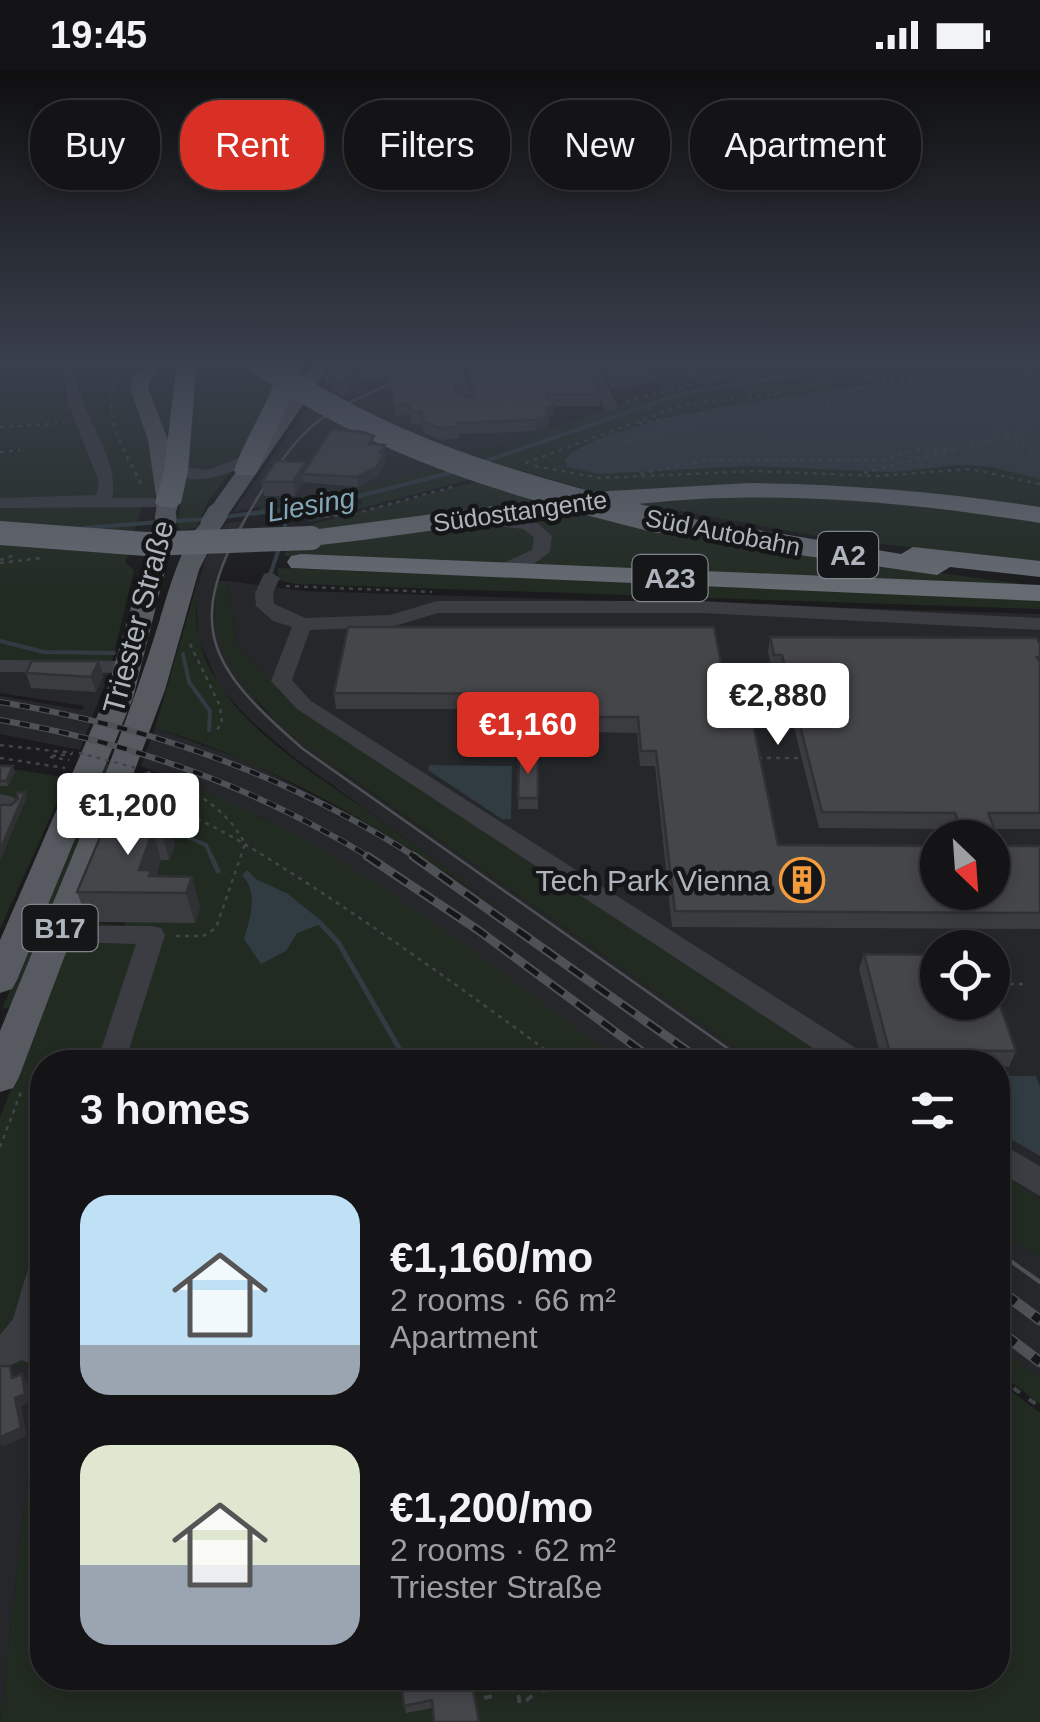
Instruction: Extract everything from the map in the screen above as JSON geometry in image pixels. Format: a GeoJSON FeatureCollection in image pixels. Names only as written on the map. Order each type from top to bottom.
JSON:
{"type":"FeatureCollection","features":[{"type":"Feature","properties":{"kind":"highway"},"geometry":{"type":"LineString","coordinates":[[162,512],[176,471],[179,438]]}},
{"type":"Feature","properties":{"kind":"highway"},"geometry":{"type":"LineString","coordinates":[[248,465],[262,438]]}},
{"type":"Feature","properties":{"kind":"highway","name":"Süd Autobahn"},"geometry":{"type":"LineString","coordinates":[[392,438],[520,485],[668,518],[867,558],[1040,578]]}},
{"type":"Feature","properties":{"kind":"highway","name":"Süd Autobahn"},"geometry":{"type":"LineString","coordinates":[[416,438],[529,478],[668,518],[848,546],[1040,569]]}},
{"type":"Feature","properties":{"kind":"highway","name":"Südosttangente"},"geometry":{"type":"LineString","coordinates":[[0,546],[306,550],[469,518],[617,498],[749,490],[897,496],[1040,515]]}},
{"type":"Feature","properties":{"kind":"highway","name":"Südosttangente"},"geometry":{"type":"LineString","coordinates":[[0,533],[306,550],[500,570],[1040,593]]}},
{"type":"Feature","properties":{"kind":"main road","name":"Triester Straße"},"geometry":{"type":"LineString","coordinates":[[0,980],[76,760],[129,668],[162,512],[157,438]]}},
{"type":"Feature","properties":{"kind":"main road","name":"Triester Straße"},"geometry":{"type":"LineString","coordinates":[[0,1077],[152,690],[186,570],[248,465],[260,458],[275,438]]}},
{"type":"Feature","properties":{"kind":"street"},"geometry":{"type":"LineString","coordinates":[[91,438],[107,482],[104,497],[97,503]]}},
{"type":"Feature","properties":{"kind":"street"},"geometry":{"type":"LineString","coordinates":[[176,471],[210,475],[248,465]]}},
{"type":"Feature","properties":{"kind":"street"},"geometry":{"type":"LineString","coordinates":[[0,503],[97,503],[162,512]]}},
{"type":"Feature","properties":{"kind":"street"},"geometry":{"type":"LineString","coordinates":[[469,518],[528,524],[543,536],[541,552],[533,559],[500,570]]}},
{"type":"Feature","properties":{"kind":"street"},"geometry":{"type":"LineString","coordinates":[[271,578],[263,599],[266,606],[280,617],[304,624],[391,622],[438,607],[701,607],[1040,624]]}},
{"type":"Feature","properties":{"kind":"street"},"geometry":{"type":"LineString","coordinates":[[304,624],[282,682],[304,705],[837,1050]]}},
{"type":"Feature","properties":{"kind":"street"},"geometry":{"type":"LineString","coordinates":[[0,666],[129,668]]}},
{"type":"Feature","properties":{"kind":"street"},"geometry":{"type":"LineString","coordinates":[[80,935],[152,935],[115,1050]]}},
{"type":"Feature","properties":{"kind":"street"},"geometry":{"type":"LineString","coordinates":[[1010,1163],[1040,1182]]}},
{"type":"Feature","properties":{"kind":"street"},"geometry":{"type":"LineString","coordinates":[[21,1349],[30,1316]]}},
{"type":"Feature","properties":{"kind":"path"},"geometry":{"type":"LineString","coordinates":[[120,438],[162,512]]}},
{"type":"Feature","properties":{"kind":"path"},"geometry":{"type":"LineString","coordinates":[[594,438],[522,464],[580,476],[970,469],[1040,484]]}},
{"type":"Feature","properties":{"kind":"path"},"geometry":{"type":"LineString","coordinates":[[624,442],[639,438]]}},
{"type":"Feature","properties":{"kind":"path"},"geometry":{"type":"LineString","coordinates":[[856,474],[894,468],[1006,438]]}},
{"type":"Feature","properties":{"kind":"path"},"geometry":{"type":"LineString","coordinates":[[1017,438],[1040,457]]}},
{"type":"Feature","properties":{"kind":"path"},"geometry":{"type":"LineString","coordinates":[[0,452],[20,450]]}},
{"type":"Feature","properties":{"kind":"path"},"geometry":{"type":"LineString","coordinates":[[634,476],[704,460],[867,461],[919,450],[954,450]]}},
{"type":"Feature","properties":{"kind":"path"},"geometry":{"type":"LineString","coordinates":[[546,456],[548,467]]}},
{"type":"Feature","properties":{"kind":"path"},"geometry":{"type":"LineString","coordinates":[[345,516],[462,484]]}},
{"type":"Feature","properties":{"kind":"path"},"geometry":{"type":"LineString","coordinates":[[0,563],[48,557]]}},
{"type":"Feature","properties":{"kind":"path"},"geometry":{"type":"LineString","coordinates":[[187,644],[194,649],[220,706],[222,723],[214,732]]}},
{"type":"Feature","properties":{"kind":"path"},"geometry":{"type":"LineString","coordinates":[[0,745],[40,747],[76,760]]}},
{"type":"Feature","properties":{"kind":"path"},"geometry":{"type":"LineString","coordinates":[[0,758],[76,760],[140,769]]}},
{"type":"Feature","properties":{"kind":"path"},"geometry":{"type":"LineString","coordinates":[[754,758],[802,758]]}},
{"type":"Feature","properties":{"kind":"path"},"geometry":{"type":"LineString","coordinates":[[141,778],[156,784],[159,780],[145,776],[146,772],[165,777],[237,826],[245,844],[218,928],[208,936],[152,935]]}},
{"type":"Feature","properties":{"kind":"path"},"geometry":{"type":"LineString","coordinates":[[178,809],[185,796]]}},
{"type":"Feature","properties":{"kind":"path"},"geometry":{"type":"LineString","coordinates":[[147,799],[178,809],[245,844],[362,916],[546,1050]]}},
{"type":"Feature","properties":{"kind":"path"},"geometry":{"type":"LineString","coordinates":[[1010,984],[1026,984]]}},
{"type":"Feature","properties":{"kind":"path"},"geometry":{"type":"LineString","coordinates":[[1010,1386],[1040,1407]]}},
{"type":"Feature","properties":{"kind":"path"},"geometry":{"type":"LineString","coordinates":[[516,1690],[520,1706],[536,1692],[545,1690]]}},
{"type":"Feature","properties":{"kind":"path"},"geometry":{"type":"LineString","coordinates":[[484,1698],[502,1694]]}},
{"type":"Feature","properties":{"kind":"shaded area"},"geometry":{"type":"Polygon","coordinates":[[[0,438],[152,438],[155,501],[142,506],[125,563],[134,570],[111,666],[0,665],[0,438]]]}},
{"type":"Feature","properties":{"kind":"shaded area"},"geometry":{"type":"Polygon","coordinates":[[[165,438],[174,438],[173,455],[165,438]]]}},
{"type":"Feature","properties":{"kind":"shaded area"},"geometry":{"type":"Polygon","coordinates":[[[186,438],[251,438],[228,467],[196,473],[183,466],[186,438]]]}},
{"type":"Feature","properties":{"kind":"shaded area"},"geometry":{"type":"Polygon","coordinates":[[[285,438],[520,438],[409,476],[233,512],[285,438]]]}},
{"type":"Feature","properties":{"kind":"shaded area"},"geometry":{"type":"Polygon","coordinates":[[[521,438],[1040,438],[1040,510],[805,486],[294,533],[302,527],[479,481],[515,495],[588,490],[513,468],[310,522],[306,517],[362,504],[361,499],[250,517],[264,505],[409,476],[521,438]]]}},
{"type":"Feature","properties":{"kind":"shaded area"},"geometry":{"type":"Polygon","coordinates":[[[1040,438],[1040,479],[992,467],[960,465],[893,472],[749,466],[599,474],[567,467],[565,460],[594,441],[1040,438]]]}},
{"type":"Feature","properties":{"kind":"shaded area"},"geometry":{"type":"Polygon","coordinates":[[[232,470],[209,500],[196,528],[178,527],[183,477],[200,479],[232,470]]]}},
{"type":"Feature","properties":{"kind":"shaded area"},"geometry":{"type":"Polygon","coordinates":[[[807,494],[1040,519],[1040,562],[827,538],[680,511],[674,519],[909,569],[1038,586],[524,567],[547,535],[500,517],[628,500],[807,494]]]}},
{"type":"Feature","properties":{"kind":"shaded area"},"geometry":{"type":"Polygon","coordinates":[[[247,521],[221,566],[214,597],[215,616],[230,663],[261,707],[343,773],[739,1050],[604,1050],[355,870],[263,818],[141,766],[155,728],[247,761],[383,831],[513,917],[291,755],[249,719],[220,687],[198,639],[196,593],[205,560],[226,523],[247,521]]]}},
{"type":"Feature","properties":{"kind":"shaded area"},"geometry":{"type":"Polygon","coordinates":[[[471,523],[511,523],[536,532],[532,555],[495,566],[284,556],[289,545],[471,523]]]}},
{"type":"Feature","properties":{"kind":"shaded area"},"geometry":{"type":"Polygon","coordinates":[[[278,568],[1040,598],[1040,609],[297,584],[278,580],[278,568]]]}},
{"type":"Feature","properties":{"kind":"shaded area"},"geometry":{"type":"Polygon","coordinates":[[[201,570],[196,612],[203,653],[230,700],[247,719],[307,769],[586,968],[380,830],[271,772],[155,728],[201,570]]]}},
{"type":"Feature","properties":{"kind":"shaded area"},"geometry":{"type":"Polygon","coordinates":[[[217,581],[227,581],[237,646],[291,700],[815,1050],[739,1050],[307,747],[269,714],[238,676],[218,632],[217,581]]]}},
{"type":"Feature","properties":{"kind":"shaded area"},"geometry":{"type":"Polygon","coordinates":[[[227,581],[304,591],[1040,614],[1040,1199],[1010,1179],[1010,1050],[815,1050],[291,700],[237,646],[227,581]]]}},
{"type":"Feature","properties":{"kind":"shaded area"},"geometry":{"type":"Polygon","coordinates":[[[0,669],[110,670],[80,750],[0,734],[0,696],[82,710],[84,706],[0,693],[0,669]]]}},
{"type":"Feature","properties":{"kind":"shaded area"},"geometry":{"type":"Polygon","coordinates":[[[106,763],[114,766],[13,1007],[2,1009],[106,763]]]}},
{"type":"Feature","properties":{"kind":"shaded area"},"geometry":{"type":"Polygon","coordinates":[[[429,765],[512,766],[511,819],[502,819],[428,770],[429,765]]]}},
{"type":"Feature","properties":{"kind":"shaded area"},"geometry":{"type":"Polygon","coordinates":[[[0,767],[68,778],[0,929],[0,767]]]}},
{"type":"Feature","properties":{"kind":"shaded area"},"geometry":{"type":"Polygon","coordinates":[[[167,775],[319,848],[435,924],[604,1050],[30,1050],[30,1367],[0,1365],[0,1117],[133,778],[155,786],[167,775]],[[121,842],[89,923],[124,925],[148,900],[161,860],[121,842]]]}},
{"type":"Feature","properties":{"kind":"shaded area"},"geometry":{"type":"Polygon","coordinates":[[[247,870],[256,879],[288,894],[324,923],[297,933],[286,951],[261,964],[244,939],[252,906],[250,890],[242,875],[247,870]]]}},
{"type":"Feature","properties":{"kind":"shaded area"},"geometry":{"type":"Polygon","coordinates":[[[1010,1076],[1036,1076],[1040,1087],[1040,1156],[1010,1139],[1010,1076]]]}},
{"type":"Feature","properties":{"kind":"shaded area"},"geometry":{"type":"Polygon","coordinates":[[[1010,1179],[1040,1199],[1040,1257],[1010,1236],[1010,1179]]]}},
{"type":"Feature","properties":{"kind":"shaded area"},"geometry":{"type":"Polygon","coordinates":[[[1010,1236],[1040,1257],[1040,1378],[1010,1355],[1010,1236]]]}},
{"type":"Feature","properties":{"kind":"shaded area"},"geometry":{"type":"Polygon","coordinates":[[[1010,1355],[1040,1378],[1040,1404],[1010,1381],[1010,1355]]]}},
{"type":"Feature","properties":{"kind":"shaded area"},"geometry":{"type":"Polygon","coordinates":[[[0,1365],[30,1366],[30,1456],[0,1722],[0,1365]]]}},
{"type":"Feature","properties":{"kind":"shaded area"},"geometry":{"type":"Polygon","coordinates":[[[1010,1390],[1040,1413],[1040,1722],[0,1722],[30,1456],[30,1690],[1010,1690],[1010,1390]]]}},
{"type":"Feature","properties":{"kind":"building"},"geometry":{"type":"Polygon","coordinates":[[[326,438],[373,438],[369,444],[385,445],[376,468],[357,477],[302,474],[326,438]]]}},
{"type":"Feature","properties":{"kind":"building"},"geometry":{"type":"Polygon","coordinates":[[[276,461],[306,462],[293,482],[262,482],[276,461]]]}},
{"type":"Feature","properties":{"kind":"building"},"geometry":{"type":"Polygon","coordinates":[[[348,627],[714,627],[727,694],[747,695],[778,845],[920,846],[920,910],[1010,910],[1010,846],[1040,846],[1040,913],[675,911],[656,751],[641,751],[638,717],[591,717],[589,694],[334,693],[348,627]]]}},
{"type":"Feature","properties":{"kind":"building"},"geometry":{"type":"Polygon","coordinates":[[[770,637],[1037,638],[1040,813],[988,813],[991,820],[958,820],[955,813],[822,812],[782,655],[774,655],[770,637]]]}},
{"type":"Feature","properties":{"kind":"building"},"geometry":{"type":"Polygon","coordinates":[[[32,661],[99,661],[91,677],[26,673],[32,661]]]}},
{"type":"Feature","properties":{"kind":"building"},"geometry":{"type":"Polygon","coordinates":[[[519,756],[538,756],[538,798],[518,798],[519,756]]]}},
{"type":"Feature","properties":{"kind":"building"},"geometry":{"type":"Polygon","coordinates":[[[0,766],[13,766],[6,781],[0,781],[0,766]]]}},
{"type":"Feature","properties":{"kind":"building"},"geometry":{"type":"Polygon","coordinates":[[[25,792],[0,850],[0,805],[11,805],[18,799],[17,793],[25,792]]]}},
{"type":"Feature","properties":{"kind":"building"},"geometry":{"type":"Polygon","coordinates":[[[111,811],[166,815],[161,830],[153,830],[139,870],[151,870],[149,876],[192,877],[186,893],[77,892],[111,811]]]}},
{"type":"Feature","properties":{"kind":"building"},"geometry":{"type":"Polygon","coordinates":[[[864,954],[920,955],[920,1020],[1005,1020],[1016,1051],[889,1050],[864,954]]]}},
{"type":"Feature","properties":{"kind":"building"},"geometry":{"type":"Polygon","coordinates":[[[0,1366],[10,1366],[12,1378],[22,1374],[25,1394],[15,1398],[21,1428],[0,1437],[0,1366]]]}},
{"type":"Feature","properties":{"kind":"building"},"geometry":{"type":"Polygon","coordinates":[[[402,1690],[473,1690],[479,1722],[434,1722],[432,1700],[404,1706],[402,1690]]]}},
{"type":"Feature","properties":{"kind":"waterway","name":"Liesing"},"geometry":{"type":"LineString","coordinates":[[483,462],[553,438]]}},
{"type":"Feature","properties":{"kind":"waterway","name":"Liesing"},"geometry":{"type":"LineString","coordinates":[[224,517],[332,503],[453,472]]}},
{"type":"Feature","properties":{"kind":"waterway"},"geometry":{"type":"LineString","coordinates":[[280,512],[285,518],[285,531]]}},
{"type":"Feature","properties":{"kind":"waterway","name":"Liesing"},"geometry":{"type":"LineString","coordinates":[[170,521],[209,519]]}},
{"type":"Feature","properties":{"kind":"waterway","name":"Liesing"},"geometry":{"type":"LineString","coordinates":[[85,528],[159,522]]}},
{"type":"Feature","properties":{"kind":"waterway"},"geometry":{"type":"LineString","coordinates":[[271,572],[280,546]]}},
{"type":"Feature","properties":{"kind":"waterway"},"geometry":{"type":"LineString","coordinates":[[0,641],[44,652],[114,653]]}},
{"type":"Feature","properties":{"kind":"waterway"},"geometry":{"type":"LineString","coordinates":[[183,654],[189,682],[210,711],[209,730]]}},
{"type":"Feature","properties":{"kind":"waterway"},"geometry":{"type":"LineString","coordinates":[[178,793],[165,820],[169,829],[206,845],[212,858]]}},
{"type":"Feature","properties":{"kind":"waterway"},"geometry":{"type":"LineString","coordinates":[[211,856],[218,871]]}},
{"type":"Feature","properties":{"kind":"waterway"},"geometry":{"type":"LineString","coordinates":[[319,922],[338,942],[400,1050]]}},
{"type":"Feature","properties":{"kind":"tram line"},"geometry":{"type":"LineString","coordinates":[[300,438],[251,509],[229,549],[217,584],[212,614],[215,641],[226,667],[270,720],[303,749],[730,1050]]}},
{"type":"Feature","properties":{"kind":"tram line"},"geometry":{"type":"LineString","coordinates":[[1010,1261],[1040,1282]]}},
{"type":"Feature","properties":{"kind":"railway"},"geometry":{"type":"LineString","coordinates":[[0,702],[111,725],[217,758],[319,802],[417,858]]}},
{"type":"Feature","properties":{"kind":"railway"},"geometry":{"type":"LineString","coordinates":[[0,720],[98,741],[192,771],[283,810],[371,858]]}},
{"type":"Feature","properties":{"kind":"railway"},"geometry":{"type":"LineString","coordinates":[[367,856],[478,930],[640,1050]]}},
{"type":"Feature","properties":{"kind":"railway"},"geometry":{"type":"LineString","coordinates":[[413,856],[686,1050]]}},
{"type":"Feature","properties":{"kind":"railway"},"geometry":{"type":"LineString","coordinates":[[1010,1298],[1040,1320]]}},
{"type":"Feature","properties":{"kind":"railway"},"geometry":{"type":"LineString","coordinates":[[1010,1339],[1040,1362]]}},
{"type":"Feature","properties":{"kind":"place","name":"Tech Park Vienna"},"geometry":{"type":"Point","coordinates":[802,880]}}]}
